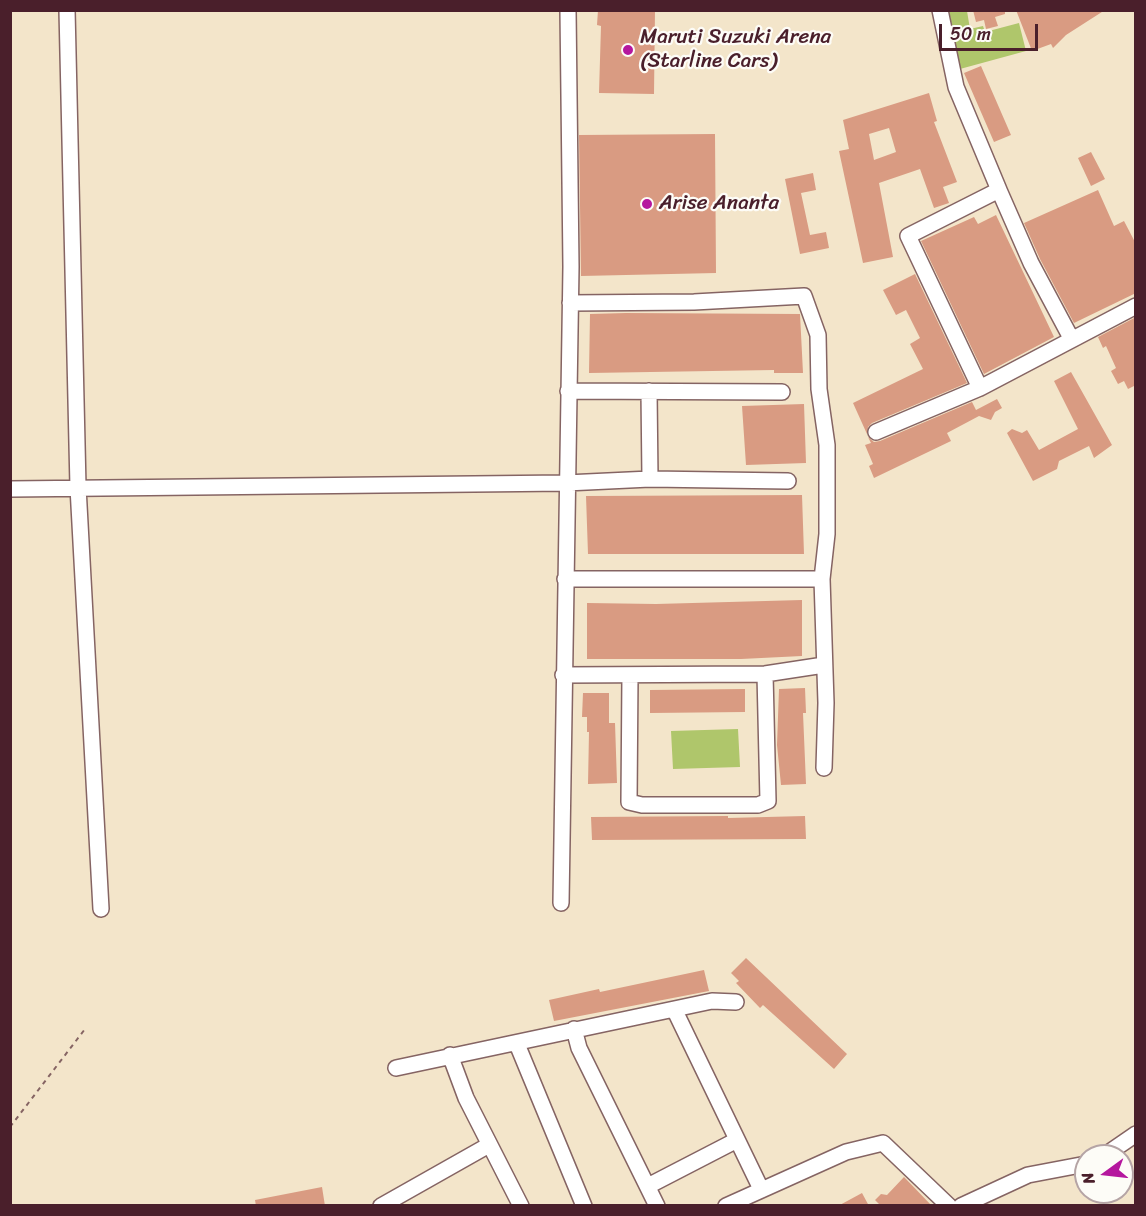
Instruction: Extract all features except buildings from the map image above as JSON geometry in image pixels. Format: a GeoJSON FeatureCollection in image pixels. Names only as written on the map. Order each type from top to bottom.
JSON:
{"type":"FeatureCollection","features":[{"type":"Feature","properties":{"kind":"street"},"geometry":{"type":"LineString","coordinates":[[67,10],[78,487],[101,909]]}},
{"type":"Feature","properties":{"kind":"street"},"geometry":{"type":"LineString","coordinates":[[561,903],[570,303],[568,10]]}},
{"type":"Feature","properties":{"kind":"street"},"geometry":{"type":"LineString","coordinates":[[940,10],[956,87],[1031,263],[1071,338]]}},
{"type":"Feature","properties":{"kind":"street"},"geometry":{"type":"LineString","coordinates":[[980,388],[908,236],[999,190]]}},
{"type":"Feature","properties":{"kind":"street"},"geometry":{"type":"LineString","coordinates":[[570,303],[694,302],[804,296],[818,335],[819,389],[827,445],[827,534],[822,579],[826,703],[824,768]]}},
{"type":"Feature","properties":{"kind":"street"},"geometry":{"type":"LineString","coordinates":[[876,432],[980,388],[1071,338],[1136,306]]}},
{"type":"Feature","properties":{"kind":"street"},"geometry":{"type":"LineString","coordinates":[[568,390],[782,392]]}},
{"type":"Feature","properties":{"kind":"street"},"geometry":{"type":"LineString","coordinates":[[649,391],[650,479]]}},
{"type":"Feature","properties":{"kind":"street"},"geometry":{"type":"LineString","coordinates":[[10,489],[566,483],[650,479],[788,481]]}},
{"type":"Feature","properties":{"kind":"street"},"geometry":{"type":"LineString","coordinates":[[565,579],[822,579]]}},
{"type":"Feature","properties":{"kind":"street"},"geometry":{"type":"LineString","coordinates":[[563,675],[765,674],[824,665]]}},
{"type":"Feature","properties":{"kind":"street"},"geometry":{"type":"LineString","coordinates":[[630,675],[629,801],[642,805],[758,805],[768,801],[765,674]]}},
{"type":"Feature","properties":{"kind":"street"},"geometry":{"type":"LineString","coordinates":[[396,1068],[507,1042],[518,1044],[574,1029],[675,1011],[712,1001],[736,1002]]}},
{"type":"Feature","properties":{"kind":"street"},"geometry":{"type":"LineString","coordinates":[[675,1011],[761,1189]]}},
{"type":"Feature","properties":{"kind":"street"},"geometry":{"type":"LineString","coordinates":[[574,1029],[579,1048],[657,1206]]}},
{"type":"Feature","properties":{"kind":"street"},"geometry":{"type":"LineString","coordinates":[[518,1044],[584,1206]]}},
{"type":"Feature","properties":{"kind":"street"},"geometry":{"type":"LineString","coordinates":[[450,1055],[466,1098],[521,1206]]}},
{"type":"Feature","properties":{"kind":"street"},"geometry":{"type":"LineString","coordinates":[[1121,1144],[1136,1134]]}},
{"type":"Feature","properties":{"kind":"street"},"geometry":{"type":"LineString","coordinates":[[648,1186],[737,1140]]}},
{"type":"Feature","properties":{"kind":"street"},"geometry":{"type":"LineString","coordinates":[[726,1206],[846,1152],[883,1143],[949,1206]]}},
{"type":"Feature","properties":{"kind":"street"},"geometry":{"type":"LineString","coordinates":[[381,1206],[489,1145]]}},
{"type":"Feature","properties":{"kind":"street"},"geometry":{"type":"LineString","coordinates":[[962,1206],[1028,1175],[1074,1166]]}},
{"type":"Feature","properties":{"kind":"path"},"geometry":{"type":"LineString","coordinates":[[10,1127],[85,1029]]}},
{"type":"Feature","properties":{"kind":"green space"},"geometry":{"type":"Polygon","coordinates":[[[949,11],[967,11],[970,29],[983,26],[985,32],[1019,23],[1026,51],[960,69],[949,11]]]}},
{"type":"Feature","properties":{"kind":"green space"},"geometry":{"type":"Polygon","coordinates":[[[738,729],[740,767],[673,769],[671,731],[738,729]]]}},
{"type":"Feature","properties":{"kind":"place","name":"Maruti Suzuki Arena (Starline Cars)"},"geometry":{"type":"Point","coordinates":[628,50]}},
{"type":"Feature","properties":{"kind":"place","name":"Arise Ananta"},"geometry":{"type":"Point","coordinates":[647,204]}}]}
